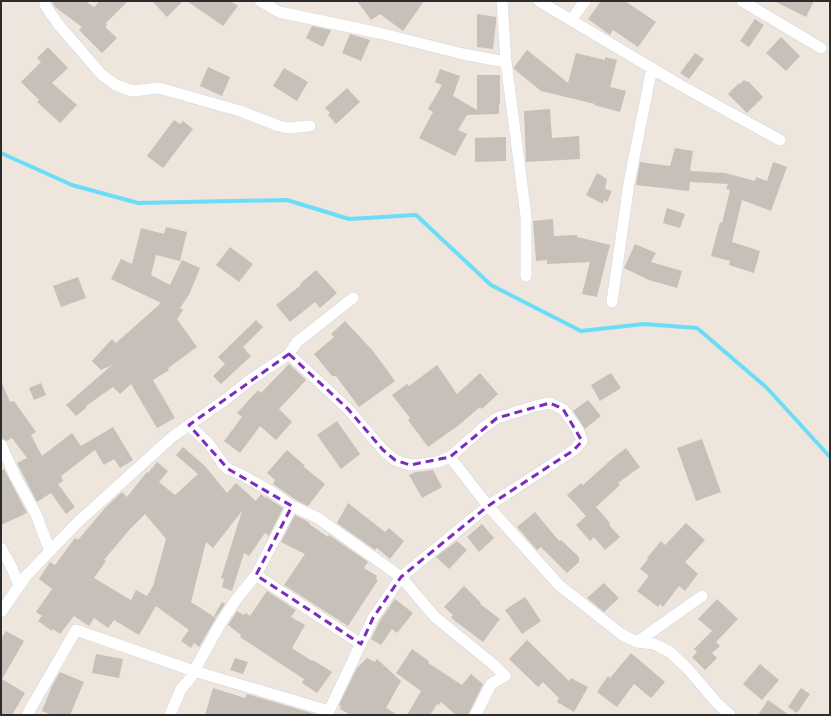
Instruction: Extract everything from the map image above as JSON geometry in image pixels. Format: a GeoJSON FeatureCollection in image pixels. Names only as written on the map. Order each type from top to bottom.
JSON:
{"type":"FeatureCollection","features":[{"type":"Feature","properties":{"kind":"street"},"geometry":{"type":"LineString","coordinates":[[45,1],[45,5],[58,24],[102,75],[116,85],[132,91],[159,88],[240,111],[288,128],[310,126]]}},
{"type":"Feature","properties":{"kind":"street"},"geometry":{"type":"LineString","coordinates":[[260,1],[279,12],[379,33],[463,54],[506,62]]}},
{"type":"Feature","properties":{"kind":"street"},"geometry":{"type":"LineString","coordinates":[[502,1],[506,62],[526,216],[526,276]]}},
{"type":"Feature","properties":{"kind":"street"},"geometry":{"type":"LineString","coordinates":[[539,1],[652,68],[780,140]]}},
{"type":"Feature","properties":{"kind":"street"},"geometry":{"type":"LineString","coordinates":[[571,20],[585,1]]}},
{"type":"Feature","properties":{"kind":"street"},"geometry":{"type":"LineString","coordinates":[[742,1],[821,48]]}},
{"type":"Feature","properties":{"kind":"street"},"geometry":{"type":"LineString","coordinates":[[612,302],[629,183],[652,68]]}},
{"type":"Feature","properties":{"kind":"street"},"geometry":{"type":"LineString","coordinates":[[1,612],[26,576],[50,551],[84,517],[172,437],[250,380],[289,354],[297,342],[353,298]]}},
{"type":"Feature","properties":{"kind":"street"},"geometry":{"type":"LineString","coordinates":[[27,715],[76,630],[194,671],[328,713],[373,618],[401,577],[488,506],[574,450],[582,441],[578,430],[563,409],[550,403],[497,418],[484,427],[450,457],[437,462],[410,465],[395,460],[383,450],[348,409],[289,354]]}},
{"type":"Feature","properties":{"kind":"street"},"geometry":{"type":"LineString","coordinates":[[189,425],[209,444],[228,469],[272,492],[292,506],[318,518],[401,577],[435,617],[494,665],[505,676],[491,684],[480,708],[475,715]]}},
{"type":"Feature","properties":{"kind":"street"},"geometry":{"type":"LineString","coordinates":[[1,445],[15,476],[36,514],[50,551]]}},
{"type":"Feature","properties":{"kind":"street"},"geometry":{"type":"LineString","coordinates":[[450,457],[488,506],[559,585],[621,634],[637,642],[654,644],[670,652],[688,669],[716,702],[730,715]]}},
{"type":"Feature","properties":{"kind":"street"},"geometry":{"type":"LineString","coordinates":[[170,715],[181,689],[189,680],[235,601],[256,575],[292,506]]}},
{"type":"Feature","properties":{"kind":"street"},"geometry":{"type":"LineString","coordinates":[[1,548],[12,568],[19,586]]}},
{"type":"Feature","properties":{"kind":"street"},"geometry":{"type":"LineString","coordinates":[[256,575],[361,644]]}},
{"type":"Feature","properties":{"kind":"street"},"geometry":{"type":"LineString","coordinates":[[637,642],[702,596]]}},
{"type":"Feature","properties":{"kind":"highlighted area"},"geometry":{"type":"Polygon","coordinates":[[[289,354],[348,409],[383,450],[395,460],[410,465],[450,457],[497,418],[550,403],[563,409],[582,441],[574,450],[488,506],[401,577],[373,618],[361,644],[256,575],[292,506],[228,469],[189,425],[289,354]]]}},
{"type":"Feature","properties":{"kind":"building"},"geometry":{"type":"Polygon","coordinates":[[[52,1],[85,1],[94,7],[100,1],[128,1],[106,23],[107,25],[105,27],[117,38],[102,53],[79,30],[82,27],[55,7],[52,1]]]}},
{"type":"Feature","properties":{"kind":"building"},"geometry":{"type":"Polygon","coordinates":[[[152,1],[183,1],[167,17],[152,1]]]}},
{"type":"Feature","properties":{"kind":"building"},"geometry":{"type":"Polygon","coordinates":[[[187,1],[230,1],[238,6],[223,26],[187,1]]]}},
{"type":"Feature","properties":{"kind":"building"},"geometry":{"type":"Polygon","coordinates":[[[357,1],[424,1],[403,31],[380,14],[371,20],[357,1]]]}},
{"type":"Feature","properties":{"kind":"building"},"geometry":{"type":"Polygon","coordinates":[[[601,1],[625,1],[656,22],[638,47],[613,30],[610,35],[588,19],[601,1]]]}},
{"type":"Feature","properties":{"kind":"building"},"geometry":{"type":"Polygon","coordinates":[[[774,1],[814,1],[806,17],[774,1]]]}},
{"type":"Feature","properties":{"kind":"building"},"geometry":{"type":"Polygon","coordinates":[[[477,14],[496,17],[493,49],[477,47],[477,14]]]}},
{"type":"Feature","properties":{"kind":"building"},"geometry":{"type":"Polygon","coordinates":[[[755,19],[764,25],[749,47],[740,41],[755,19]]]}},
{"type":"Feature","properties":{"kind":"building"},"geometry":{"type":"Polygon","coordinates":[[[312,26],[331,30],[323,47],[306,38],[312,26]]]}},
{"type":"Feature","properties":{"kind":"building"},"geometry":{"type":"Polygon","coordinates":[[[350,34],[370,40],[361,61],[342,53],[350,34]]]}},
{"type":"Feature","properties":{"kind":"building"},"geometry":{"type":"Polygon","coordinates":[[[781,37],[800,56],[786,71],[766,53],[781,37]]]}},
{"type":"Feature","properties":{"kind":"building"},"geometry":{"type":"Polygon","coordinates":[[[48,47],[68,68],[52,83],[77,105],[60,123],[37,102],[39,100],[21,82],[41,62],[37,58],[48,47]]]}},
{"type":"Feature","properties":{"kind":"building"},"geometry":{"type":"Polygon","coordinates":[[[527,50],[568,83],[576,53],[605,60],[605,57],[617,60],[610,87],[626,91],[620,112],[594,105],[595,104],[541,91],[514,69],[527,50]]]}},
{"type":"Feature","properties":{"kind":"building"},"geometry":{"type":"Polygon","coordinates":[[[695,53],[704,59],[689,79],[680,73],[695,53]]]}},
{"type":"Feature","properties":{"kind":"building"},"geometry":{"type":"Polygon","coordinates":[[[208,67],[230,77],[222,96],[200,86],[208,67]]]}},
{"type":"Feature","properties":{"kind":"building"},"geometry":{"type":"Polygon","coordinates":[[[284,68],[308,82],[297,101],[273,86],[284,68]]]}},
{"type":"Feature","properties":{"kind":"building"},"geometry":{"type":"Polygon","coordinates":[[[440,69],[460,76],[453,96],[477,110],[477,75],[500,75],[499,114],[467,115],[458,130],[467,134],[455,156],[419,138],[433,112],[428,109],[442,85],[435,82],[440,69]]]}},
{"type":"Feature","properties":{"kind":"building"},"geometry":{"type":"Polygon","coordinates":[[[744,80],[747,82],[748,81],[763,97],[747,113],[728,94],[744,80]]]}},
{"type":"Feature","properties":{"kind":"building"},"geometry":{"type":"Polygon","coordinates":[[[347,88],[360,102],[336,124],[328,115],[330,113],[325,108],[347,88]]]}},
{"type":"Feature","properties":{"kind":"building"},"geometry":{"type":"Polygon","coordinates":[[[550,109],[552,138],[579,136],[580,159],[526,162],[524,111],[550,109]]]}},
{"type":"Feature","properties":{"kind":"building"},"geometry":{"type":"Polygon","coordinates":[[[174,120],[180,124],[183,121],[193,129],[163,168],[147,156],[174,120]]]}},
{"type":"Feature","properties":{"kind":"building"},"geometry":{"type":"Polygon","coordinates":[[[506,137],[506,161],[475,162],[475,138],[506,137]]]}},
{"type":"Feature","properties":{"kind":"building"},"geometry":{"type":"Polygon","coordinates":[[[675,148],[693,151],[691,171],[725,173],[755,181],[756,177],[767,181],[773,162],[787,167],[771,211],[742,200],[732,242],[760,251],[754,273],[729,265],[730,261],[711,256],[720,222],[722,223],[730,190],[726,189],[728,184],[690,182],[689,191],[636,185],[640,162],[670,166],[675,148]]]}},
{"type":"Feature","properties":{"kind":"building"},"geometry":{"type":"Polygon","coordinates":[[[597,173],[607,179],[605,189],[612,191],[607,202],[604,200],[603,204],[586,195],[597,173]]]}},
{"type":"Feature","properties":{"kind":"building"},"geometry":{"type":"Polygon","coordinates":[[[667,208],[685,214],[680,228],[663,223],[667,208]]]}},
{"type":"Feature","properties":{"kind":"building"},"geometry":{"type":"Polygon","coordinates":[[[553,219],[554,236],[577,235],[577,237],[610,245],[597,297],[582,294],[590,262],[547,264],[547,260],[536,261],[533,221],[553,219]]]}},
{"type":"Feature","properties":{"kind":"building"},"geometry":{"type":"Polygon","coordinates":[[[166,227],[187,232],[180,261],[156,255],[151,275],[170,285],[182,260],[200,268],[189,295],[180,308],[183,310],[177,319],[197,347],[168,368],[169,370],[153,380],[175,418],[157,428],[131,384],[120,394],[113,387],[86,406],[87,407],[76,416],[66,405],[112,365],[101,370],[92,361],[112,339],[116,343],[161,303],[111,279],[121,259],[132,264],[141,228],[164,234],[166,227]]]}},
{"type":"Feature","properties":{"kind":"building"},"geometry":{"type":"Polygon","coordinates":[[[635,244],[656,253],[651,262],[682,271],[677,288],[649,280],[624,268],[635,244]]]}},
{"type":"Feature","properties":{"kind":"building"},"geometry":{"type":"Polygon","coordinates":[[[230,247],[253,264],[239,282],[216,265],[230,247]]]}},
{"type":"Feature","properties":{"kind":"building"},"geometry":{"type":"Polygon","coordinates":[[[316,270],[337,293],[320,308],[315,302],[290,322],[276,305],[301,285],[300,284],[316,270]]]}},
{"type":"Feature","properties":{"kind":"building"},"geometry":{"type":"Polygon","coordinates":[[[78,277],[86,298],[61,307],[53,286],[78,277]]]}},
{"type":"Feature","properties":{"kind":"building"},"geometry":{"type":"Polygon","coordinates":[[[256,320],[263,327],[243,347],[251,356],[221,384],[213,376],[225,364],[218,357],[256,320]]]}},
{"type":"Feature","properties":{"kind":"building"},"geometry":{"type":"Polygon","coordinates":[[[345,321],[373,351],[395,381],[359,407],[336,376],[332,376],[314,354],[334,337],[331,334],[345,321]]]}},
{"type":"Feature","properties":{"kind":"building"},"geometry":{"type":"Polygon","coordinates":[[[289,364],[306,380],[279,409],[292,422],[276,440],[260,426],[240,453],[224,441],[242,417],[237,413],[258,390],[261,393],[289,364]]]}},
{"type":"Feature","properties":{"kind":"building"},"geometry":{"type":"Polygon","coordinates":[[[437,365],[457,394],[480,373],[498,394],[482,409],[480,407],[459,425],[428,447],[408,420],[410,418],[392,395],[407,384],[409,386],[437,365]]]}},
{"type":"Feature","properties":{"kind":"building"},"geometry":{"type":"Polygon","coordinates":[[[611,373],[621,388],[600,401],[591,385],[611,373]]]}},
{"type":"Feature","properties":{"kind":"building"},"geometry":{"type":"Polygon","coordinates":[[[1,381],[10,402],[14,401],[36,432],[31,435],[42,456],[72,433],[81,446],[113,427],[133,460],[120,468],[114,459],[104,465],[95,450],[61,476],[63,481],[58,484],[75,507],[66,514],[51,493],[37,502],[17,463],[27,458],[12,438],[7,441],[1,438],[1,381]]]}},
{"type":"Feature","properties":{"kind":"building"},"geometry":{"type":"Polygon","coordinates":[[[41,383],[46,395],[34,400],[29,388],[41,383]]]}},
{"type":"Feature","properties":{"kind":"building"},"geometry":{"type":"Polygon","coordinates":[[[588,400],[601,416],[585,429],[573,411],[588,400]]]}},
{"type":"Feature","properties":{"kind":"building"},"geometry":{"type":"Polygon","coordinates":[[[337,421],[360,454],[341,469],[317,435],[337,421]]]}},
{"type":"Feature","properties":{"kind":"building"},"geometry":{"type":"Polygon","coordinates":[[[702,439],[721,492],[696,501],[677,448],[702,439]]]}},
{"type":"Feature","properties":{"kind":"building"},"geometry":{"type":"Polygon","coordinates":[[[183,447],[205,466],[227,493],[236,483],[256,501],[261,494],[265,498],[268,498],[283,508],[269,536],[265,533],[249,556],[244,553],[232,591],[222,587],[224,579],[221,578],[242,511],[213,548],[206,542],[191,602],[216,618],[199,647],[194,643],[191,648],[181,641],[189,630],[156,606],[139,635],[114,620],[108,628],[94,618],[89,626],[74,616],[60,634],[53,629],[52,631],[38,621],[42,616],[36,612],[52,589],[39,579],[50,562],[55,565],[75,538],[78,540],[105,508],[122,492],[127,497],[157,462],[168,471],[159,482],[175,495],[198,474],[176,455],[183,447]],[[145,514],[130,529],[104,560],[106,561],[94,578],[131,600],[136,590],[147,596],[153,586],[166,539],[145,514]]]}},
{"type":"Feature","properties":{"kind":"building"},"geometry":{"type":"Polygon","coordinates":[[[626,448],[640,467],[618,483],[620,485],[596,507],[620,537],[605,550],[594,537],[590,541],[576,525],[586,516],[567,495],[581,483],[583,485],[626,448]]]}},
{"type":"Feature","properties":{"kind":"building"},"geometry":{"type":"Polygon","coordinates":[[[287,450],[305,466],[304,467],[325,484],[308,506],[296,500],[273,484],[275,480],[267,473],[287,450]]]}},
{"type":"Feature","properties":{"kind":"building"},"geometry":{"type":"Polygon","coordinates":[[[4,469],[27,513],[1,525],[1,471],[4,469]]]}},
{"type":"Feature","properties":{"kind":"building"},"geometry":{"type":"Polygon","coordinates":[[[433,470],[442,487],[422,498],[409,475],[416,472],[433,470]]]}},
{"type":"Feature","properties":{"kind":"building"},"geometry":{"type":"Polygon","coordinates":[[[348,503],[385,532],[389,528],[404,541],[390,559],[377,548],[375,550],[337,523],[348,503]]]}},
{"type":"Feature","properties":{"kind":"building"},"geometry":{"type":"Polygon","coordinates":[[[535,512],[559,541],[561,540],[579,557],[579,562],[567,573],[541,547],[537,550],[517,527],[535,512]]]}},
{"type":"Feature","properties":{"kind":"building"},"geometry":{"type":"Polygon","coordinates":[[[295,515],[310,523],[309,524],[328,537],[329,535],[368,562],[364,568],[377,576],[376,579],[378,580],[348,626],[284,585],[305,554],[281,542],[295,515]]]}},
{"type":"Feature","properties":{"kind":"building"},"geometry":{"type":"Polygon","coordinates":[[[686,523],[705,540],[685,562],[698,574],[685,591],[679,586],[663,607],[660,604],[658,607],[637,591],[649,576],[640,569],[661,541],[665,545],[686,523]]]}},
{"type":"Feature","properties":{"kind":"building"},"geometry":{"type":"Polygon","coordinates":[[[482,524],[494,538],[479,552],[467,537],[482,524]]]}},
{"type":"Feature","properties":{"kind":"building"},"geometry":{"type":"Polygon","coordinates":[[[457,541],[467,550],[449,569],[436,557],[457,541]]]}},
{"type":"Feature","properties":{"kind":"building"},"geometry":{"type":"Polygon","coordinates":[[[604,583],[619,598],[604,612],[587,598],[604,583]]]}},
{"type":"Feature","properties":{"kind":"building"},"geometry":{"type":"Polygon","coordinates":[[[464,586],[481,603],[480,604],[500,619],[483,642],[455,621],[451,617],[453,615],[444,607],[464,586]]]}},
{"type":"Feature","properties":{"kind":"building"},"geometry":{"type":"Polygon","coordinates":[[[267,591],[296,610],[291,617],[305,625],[292,648],[332,672],[317,693],[302,683],[304,679],[240,637],[241,635],[228,625],[237,611],[244,615],[246,613],[250,616],[267,591]]]}},
{"type":"Feature","properties":{"kind":"building"},"geometry":{"type":"Polygon","coordinates":[[[525,597],[541,621],[522,634],[505,610],[525,597]]]}},
{"type":"Feature","properties":{"kind":"building"},"geometry":{"type":"Polygon","coordinates":[[[395,599],[413,613],[397,633],[392,629],[381,645],[371,639],[381,619],[395,599]]]}},
{"type":"Feature","properties":{"kind":"building"},"geometry":{"type":"Polygon","coordinates":[[[717,599],[738,619],[716,642],[720,646],[712,653],[717,658],[705,670],[692,657],[697,652],[694,649],[712,631],[698,619],[717,599]]]}},
{"type":"Feature","properties":{"kind":"building"},"geometry":{"type":"Polygon","coordinates":[[[222,602],[225,604],[216,617],[214,616],[222,602]]]}},
{"type":"Feature","properties":{"kind":"building"},"geometry":{"type":"Polygon","coordinates":[[[6,631],[24,641],[2,679],[25,693],[12,715],[1,715],[1,639],[6,631]]]}},
{"type":"Feature","properties":{"kind":"building"},"geometry":{"type":"Polygon","coordinates":[[[527,640],[569,681],[571,678],[588,687],[574,712],[557,702],[559,698],[543,682],[538,687],[509,659],[527,640]]]}},
{"type":"Feature","properties":{"kind":"building"},"geometry":{"type":"Polygon","coordinates":[[[412,649],[429,661],[428,663],[462,685],[471,674],[483,684],[468,715],[456,715],[441,702],[439,705],[437,704],[430,715],[407,715],[421,691],[396,673],[412,649]]]}},
{"type":"Feature","properties":{"kind":"building"},"geometry":{"type":"Polygon","coordinates":[[[631,653],[665,682],[651,698],[634,684],[617,707],[597,692],[608,676],[610,678],[631,653]]]}},
{"type":"Feature","properties":{"kind":"building"},"geometry":{"type":"Polygon","coordinates":[[[96,654],[123,659],[119,678],[92,673],[96,654]]]}},
{"type":"Feature","properties":{"kind":"building"},"geometry":{"type":"Polygon","coordinates":[[[235,658],[248,662],[243,674],[230,670],[235,658]]]}},
{"type":"Feature","properties":{"kind":"building"},"geometry":{"type":"Polygon","coordinates":[[[367,658],[375,662],[377,659],[401,681],[386,708],[398,715],[351,715],[340,709],[341,706],[339,705],[357,668],[367,658]]]}},
{"type":"Feature","properties":{"kind":"building"},"geometry":{"type":"Polygon","coordinates":[[[760,664],[779,680],[762,700],[743,684],[760,664]]]}},
{"type":"Feature","properties":{"kind":"building"},"geometry":{"type":"Polygon","coordinates":[[[60,672],[84,682],[70,715],[52,715],[42,711],[52,686],[60,672]]]}},
{"type":"Feature","properties":{"kind":"building"},"geometry":{"type":"Polygon","coordinates":[[[213,688],[245,698],[247,694],[318,715],[205,715],[213,688]]]}},
{"type":"Feature","properties":{"kind":"building"},"geometry":{"type":"Polygon","coordinates":[[[801,688],[810,694],[797,713],[788,707],[801,688]]]}},
{"type":"Feature","properties":{"kind":"building"},"geometry":{"type":"Polygon","coordinates":[[[768,700],[789,715],[758,715],[768,700]]]}},
{"type":"Feature","properties":{"kind":"waterway"},"geometry":{"type":"LineString","coordinates":[[1,153],[72,185],[138,203],[287,200],[349,219],[416,215],[491,285],[581,331],[644,324],[697,328],[767,388],[830,457]]}}]}
